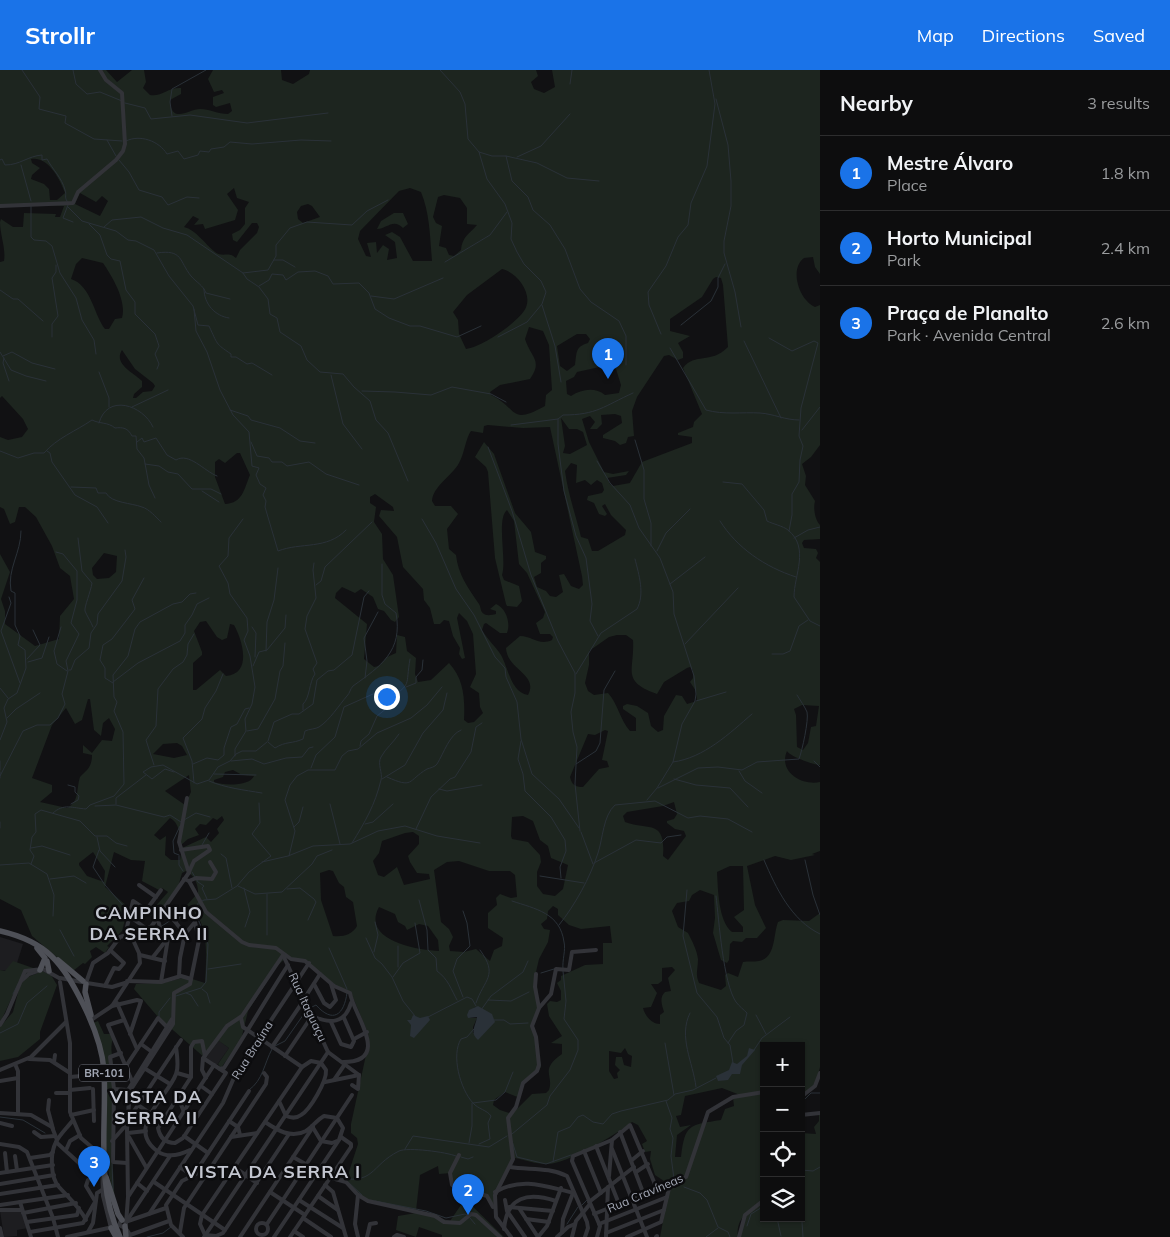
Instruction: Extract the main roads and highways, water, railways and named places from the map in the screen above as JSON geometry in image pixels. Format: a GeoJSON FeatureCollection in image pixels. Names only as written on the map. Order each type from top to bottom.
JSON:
{"type":"FeatureCollection","features":[{"type":"Feature","properties":{"kind":"main road","name":"BR-101"},"geometry":{"type":"LineString","coordinates":[[0,931],[32,942],[49,959],[59,963],[70,977],[91,1020],[104,1061],[105,1129],[103,1179],[111,1208],[123,1221]]}},
{"type":"Feature","properties":{"kind":"main road"},"geometry":{"type":"LineString","coordinates":[[32,942],[45,958],[43,970],[49,959],[63,963],[84,982],[91,1020]]}},
{"type":"Feature","properties":{"kind":"main road","name":"BR-101"},"geometry":{"type":"LineString","coordinates":[[105,1129],[105,1186],[123,1221],[125,1236]]}},
{"type":"Feature","properties":{"kind":"main road"},"geometry":{"type":"LineString","coordinates":[[102,1164],[104,1141]]}},
{"type":"Feature","properties":{"kind":"main road"},"geometry":{"type":"LineString","coordinates":[[103,1179],[123,1221],[125,1236]]}},
{"type":"Feature","properties":{"kind":"main road"},"geometry":{"type":"LineString","coordinates":[[116,1237],[123,1221]]}},
{"type":"Feature","properties":{"kind":"waterway"},"geometry":{"type":"LineString","coordinates":[[22,70],[40,97],[39,109],[66,116],[65,123],[94,139],[122,141]]}},
{"type":"Feature","properties":{"kind":"waterway"},"geometry":{"type":"LineString","coordinates":[[73,70],[76,84],[87,94],[100,92],[122,101]]}},
{"type":"Feature","properties":{"kind":"waterway"},"geometry":{"type":"LineString","coordinates":[[172,116],[170,102],[172,89],[206,70]]}},
{"type":"Feature","properties":{"kind":"waterway"},"geometry":{"type":"LineString","coordinates":[[440,70],[460,92],[465,104],[468,139],[479,152],[492,156],[506,156],[537,163],[567,178],[599,181]]}},
{"type":"Feature","properties":{"kind":"waterway"},"geometry":{"type":"LineString","coordinates":[[570,84],[572,70]]}},
{"type":"Feature","properties":{"kind":"waterway"},"geometry":{"type":"LineString","coordinates":[[661,334],[649,305],[648,292],[666,266],[678,237],[688,225],[691,203],[707,166],[715,104],[709,70]]}},
{"type":"Feature","properties":{"kind":"waterway"},"geometry":{"type":"LineString","coordinates":[[716,99],[728,145],[731,181],[731,206],[724,241],[724,253],[735,292],[741,327]]}},
{"type":"Feature","properties":{"kind":"waterway"},"geometry":{"type":"LineString","coordinates":[[125,103],[145,108],[151,119],[190,115],[247,123],[328,113]]}},
{"type":"Feature","properties":{"kind":"waterway"},"geometry":{"type":"LineString","coordinates":[[517,157],[541,146],[570,114]]}},
{"type":"Feature","properties":{"kind":"waterway"},"geometry":{"type":"LineString","coordinates":[[126,141],[137,138],[149,140],[164,149],[167,154],[178,151],[184,159],[198,155],[200,151],[209,152],[211,149],[224,147],[230,142],[252,144],[301,140],[331,141]]}},
{"type":"Feature","properties":{"kind":"waterway"},"geometry":{"type":"LineString","coordinates":[[107,140],[116,156]]}},
{"type":"Feature","properties":{"kind":"waterway"},"geometry":{"type":"LineString","coordinates":[[479,152],[487,179],[505,204],[512,223],[511,239],[517,252],[524,264],[541,281],[546,292],[542,304],[527,322],[498,337]]}},
{"type":"Feature","properties":{"kind":"waterway"},"geometry":{"type":"LineString","coordinates":[[0,160],[2,159],[5,165],[10,165],[42,155],[42,160],[47,159],[62,182],[67,201]]}},
{"type":"Feature","properties":{"kind":"waterway"},"geometry":{"type":"LineString","coordinates":[[506,156],[512,181],[528,197],[533,210],[550,225],[565,249],[580,289],[591,302],[619,321],[626,336],[626,365]]}},
{"type":"Feature","properties":{"kind":"waterway"},"geometry":{"type":"LineString","coordinates":[[119,160],[129,172],[139,190],[162,197],[168,205],[187,197],[199,198]]}},
{"type":"Feature","properties":{"kind":"waterway"},"geometry":{"type":"LineString","coordinates":[[21,165],[31,201]]}},
{"type":"Feature","properties":{"kind":"waterway"},"geometry":{"type":"LineString","coordinates":[[243,273],[268,270],[276,256],[276,245],[290,228],[307,222],[352,225],[367,211],[388,200]]}},
{"type":"Feature","properties":{"kind":"waterway"},"geometry":{"type":"LineString","coordinates":[[68,205],[63,218],[73,222]]}},
{"type":"Feature","properties":{"kind":"waterway"},"geometry":{"type":"LineString","coordinates":[[31,206],[31,237],[34,240],[46,241],[52,246],[60,273],[76,298],[82,320],[94,340],[96,354]]}},
{"type":"Feature","properties":{"kind":"waterway"},"geometry":{"type":"LineString","coordinates":[[68,207],[82,221],[116,231],[128,240],[136,241],[154,250],[169,276],[193,306],[198,325],[209,326],[217,343],[231,354],[231,357],[236,357],[247,364],[252,363],[272,375]]}},
{"type":"Feature","properties":{"kind":"waterway"},"geometry":{"type":"LineString","coordinates":[[445,262],[490,235],[507,212]]}},
{"type":"Feature","properties":{"kind":"waterway"},"geometry":{"type":"LineString","coordinates":[[104,227],[112,220],[141,217],[163,228],[187,235],[243,273],[247,279],[259,287],[268,299],[270,314],[277,318],[280,332],[301,346],[307,360],[320,372],[343,374],[370,401],[376,420],[388,433],[408,481]]}},
{"type":"Feature","properties":{"kind":"waterway"},"geometry":{"type":"LineString","coordinates":[[89,224],[100,235],[107,255],[111,259],[120,261],[126,290],[135,302],[135,314],[155,334],[159,346],[155,354],[159,364],[157,369]]}},
{"type":"Feature","properties":{"kind":"waterway"},"geometry":{"type":"LineString","coordinates":[[157,253],[165,252],[176,255],[206,293],[230,299]]}},
{"type":"Feature","properties":{"kind":"waterway"},"geometry":{"type":"LineString","coordinates":[[274,260],[283,260],[295,267]]}},
{"type":"Feature","properties":{"kind":"waterway"},"geometry":{"type":"LineString","coordinates":[[681,325],[711,301],[718,287],[718,278],[725,264]]}},
{"type":"Feature","properties":{"kind":"waterway"},"geometry":{"type":"LineString","coordinates":[[52,337],[52,324],[58,316],[52,278],[56,272],[56,265]]}},
{"type":"Feature","properties":{"kind":"waterway"},"geometry":{"type":"LineString","coordinates":[[259,286],[269,280],[272,274],[283,275],[286,280],[298,272],[315,271],[328,276],[333,284],[359,283],[369,293],[375,309],[389,318],[410,326],[420,326],[457,337],[481,326]]}},
{"type":"Feature","properties":{"kind":"waterway"},"geometry":{"type":"LineString","coordinates":[[371,296],[394,299],[443,278]]}},
{"type":"Feature","properties":{"kind":"waterway"},"geometry":{"type":"LineString","coordinates":[[204,289],[206,300],[211,308],[219,315],[229,318]]}},
{"type":"Feature","properties":{"kind":"waterway"},"geometry":{"type":"LineString","coordinates":[[0,290],[13,299],[18,299],[43,321]]}},
{"type":"Feature","properties":{"kind":"waterway"},"geometry":{"type":"LineString","coordinates":[[542,305],[555,346],[561,382]]}},
{"type":"Feature","properties":{"kind":"waterway"},"geometry":{"type":"LineString","coordinates":[[194,309],[196,331],[207,352],[220,390],[233,415],[249,432],[252,466],[259,468],[256,475],[260,484],[266,488],[263,495],[266,501],[265,507],[278,551],[322,543],[339,536],[346,530]]}},
{"type":"Feature","properties":{"kind":"waterway"},"geometry":{"type":"LineString","coordinates":[[769,338],[792,351],[814,341],[818,343],[801,408],[799,436],[803,446],[799,482],[792,494],[792,515],[789,531]]}},
{"type":"Feature","properties":{"kind":"waterway"},"geometry":{"type":"LineString","coordinates":[[744,341],[781,418]]}},
{"type":"Feature","properties":{"kind":"waterway"},"geometry":{"type":"LineString","coordinates":[[670,348],[706,410],[726,413],[760,413],[799,420]]}},
{"type":"Feature","properties":{"kind":"waterway"},"geometry":{"type":"LineString","coordinates":[[0,352],[11,370],[46,381]]}},
{"type":"Feature","properties":{"kind":"waterway"},"geometry":{"type":"LineString","coordinates":[[3,356],[12,352],[32,363],[55,369]]}},
{"type":"Feature","properties":{"kind":"waterway"},"geometry":{"type":"LineString","coordinates":[[4,358],[3,363],[9,381]]}},
{"type":"Feature","properties":{"kind":"waterway"},"geometry":{"type":"LineString","coordinates":[[99,372],[109,398],[109,407]]}},
{"type":"Feature","properties":{"kind":"waterway"},"geometry":{"type":"LineString","coordinates":[[331,375],[343,424],[362,449]]}},
{"type":"Feature","properties":{"kind":"waterway"},"geometry":{"type":"LineString","coordinates":[[362,391],[431,395],[452,387],[491,394],[506,402]]}},
{"type":"Feature","properties":{"kind":"waterway"},"geometry":{"type":"LineString","coordinates":[[132,407],[168,390]]}},
{"type":"Feature","properties":{"kind":"waterway"},"geometry":{"type":"LineString","coordinates":[[511,425],[558,419],[563,415],[575,415],[592,411],[633,393]]}},
{"type":"Feature","properties":{"kind":"waterway"},"geometry":{"type":"LineString","coordinates":[[99,423],[103,414],[109,408],[117,405],[134,408],[148,419],[153,427]]}},
{"type":"Feature","properties":{"kind":"waterway"},"geometry":{"type":"LineString","coordinates":[[802,430],[820,407]]}},
{"type":"Feature","properties":{"kind":"waterway"},"geometry":{"type":"LineString","coordinates":[[230,410],[248,416],[251,420],[280,428],[300,441],[315,443]]}},
{"type":"Feature","properties":{"kind":"waterway"},"geometry":{"type":"LineString","coordinates":[[558,419],[558,444],[564,491],[576,536],[586,558],[592,604],[590,621],[598,636]]}},
{"type":"Feature","properties":{"kind":"waterway"},"geometry":{"type":"LineString","coordinates":[[0,451],[18,458],[34,453],[44,453],[61,439],[92,420],[115,428],[125,429],[132,436],[136,436],[137,449],[144,458],[149,485],[155,498]]}},
{"type":"Feature","properties":{"kind":"waterway"},"geometry":{"type":"LineString","coordinates":[[137,442],[142,438],[144,442],[156,438],[167,455],[176,460],[181,458],[191,460],[217,476]]}},
{"type":"Feature","properties":{"kind":"waterway"},"geometry":{"type":"LineString","coordinates":[[635,440],[644,470],[644,499],[651,523],[651,546]]}},
{"type":"Feature","properties":{"kind":"waterway"},"geometry":{"type":"LineString","coordinates":[[251,442],[257,456],[269,458],[272,462],[282,462],[287,466],[309,462],[326,474],[359,485]]}},
{"type":"Feature","properties":{"kind":"waterway"},"geometry":{"type":"LineString","coordinates":[[488,447],[512,511],[531,575],[558,641],[575,673],[575,693],[571,712],[577,747],[575,784],[580,831]]}},
{"type":"Feature","properties":{"kind":"waterway"},"geometry":{"type":"LineString","coordinates":[[47,451],[50,453],[52,462],[75,495],[97,507],[108,523]]}},
{"type":"Feature","properties":{"kind":"waterway"},"geometry":{"type":"LineString","coordinates":[[597,461],[610,483],[630,505],[639,528],[660,558],[673,592],[674,614],[694,676],[695,701],[682,724],[673,762],[647,800]]}},
{"type":"Feature","properties":{"kind":"waterway"},"geometry":{"type":"LineString","coordinates":[[145,464],[159,466],[168,472],[178,474],[192,489],[211,489],[221,494]]}},
{"type":"Feature","properties":{"kind":"waterway"},"geometry":{"type":"LineString","coordinates":[[723,482],[742,484],[764,510],[767,521],[788,530],[795,537],[800,553],[794,597],[810,621],[820,626]]}},
{"type":"Feature","properties":{"kind":"waterway"},"geometry":{"type":"LineString","coordinates":[[71,487],[96,488],[98,493],[106,493],[112,499],[145,508],[161,522]]}},
{"type":"Feature","properties":{"kind":"waterway"},"geometry":{"type":"LineString","coordinates":[[202,491],[219,502]]}},
{"type":"Feature","properties":{"kind":"waterway"},"geometry":{"type":"LineString","coordinates":[[657,551],[666,533],[690,509]]}},
{"type":"Feature","properties":{"kind":"waterway"},"geometry":{"type":"LineString","coordinates":[[235,756],[235,749],[246,731],[245,719],[252,704],[255,687],[250,656],[244,640],[248,631],[247,618],[230,594],[228,583],[219,566],[228,556],[229,538],[243,519]]}},
{"type":"Feature","properties":{"kind":"waterway"},"geometry":{"type":"LineString","coordinates":[[422,519],[436,543],[456,589],[474,615],[495,657],[505,668],[506,677],[517,702],[521,739],[532,774],[559,799],[579,828]]}},
{"type":"Feature","properties":{"kind":"waterway"},"geometry":{"type":"LineString","coordinates":[[720,521],[743,548],[773,568],[796,577]]}},
{"type":"Feature","properties":{"kind":"waterway"},"geometry":{"type":"LineString","coordinates":[[316,585],[321,581],[325,567],[372,522]]}},
{"type":"Feature","properties":{"kind":"waterway"},"geometry":{"type":"LineString","coordinates":[[794,538],[808,530],[820,527]]}},
{"type":"Feature","properties":{"kind":"waterway"},"geometry":{"type":"LineString","coordinates":[[0,740],[7,722],[4,708],[8,699],[17,693],[26,668],[25,650],[18,645],[20,636],[15,625],[15,593],[11,591],[10,583],[21,531]]}},
{"type":"Feature","properties":{"kind":"waterway"},"geometry":{"type":"LineString","coordinates":[[78,538],[82,571],[92,583],[85,611],[93,627]]}},
{"type":"Feature","properties":{"kind":"waterway"},"geometry":{"type":"LineString","coordinates":[[69,670],[71,670],[75,660],[89,648],[91,633],[97,624],[98,614],[122,581],[126,557],[125,550]]}},
{"type":"Feature","properties":{"kind":"waterway"},"geometry":{"type":"LineString","coordinates":[[0,776],[23,731],[37,725],[50,725],[58,718],[65,704],[62,694],[68,671],[66,661],[79,634],[71,623],[77,600],[77,571],[63,554],[56,552]]}},
{"type":"Feature","properties":{"kind":"waterway"},"geometry":{"type":"LineString","coordinates":[[670,584],[705,557]]}},
{"type":"Feature","properties":{"kind":"waterway"},"geometry":{"type":"LineString","coordinates":[[576,674],[601,633],[637,609],[641,591],[635,559]]}},
{"type":"Feature","properties":{"kind":"waterway"},"geometry":{"type":"LineString","coordinates":[[303,710],[303,704],[315,674],[313,669],[317,663],[305,629],[307,616],[316,598],[314,563]]}},
{"type":"Feature","properties":{"kind":"waterway"},"geometry":{"type":"LineString","coordinates":[[268,742],[275,748],[282,744],[303,739],[305,731],[318,728],[323,724],[348,695],[353,686],[373,672],[388,656],[393,648],[397,626],[396,613],[385,604],[382,595],[382,564]]}},
{"type":"Feature","properties":{"kind":"waterway"},"geometry":{"type":"LineString","coordinates":[[266,651],[267,622],[274,600],[278,568]]}},
{"type":"Feature","properties":{"kind":"waterway"},"geometry":{"type":"LineString","coordinates":[[113,683],[105,678],[105,668],[100,660],[103,645],[112,639],[135,609],[132,600],[144,578]]}},
{"type":"Feature","properties":{"kind":"waterway"},"geometry":{"type":"LineString","coordinates":[[685,644],[738,588]]}},
{"type":"Feature","properties":{"kind":"waterway"},"geometry":{"type":"LineString","coordinates":[[268,741],[274,722],[292,714],[299,714],[313,704],[317,680],[328,671],[334,670],[352,655],[364,597],[369,591]]}},
{"type":"Feature","properties":{"kind":"waterway"},"geometry":{"type":"LineString","coordinates":[[53,813],[65,807],[86,809],[90,805],[114,796],[124,784],[123,732],[114,711],[117,702],[114,697],[113,675],[128,656],[135,629],[140,622],[173,604],[182,602],[190,594],[196,593]]}},
{"type":"Feature","properties":{"kind":"waterway"},"geometry":{"type":"LineString","coordinates":[[9,597],[11,603],[1,631],[20,683]]}},
{"type":"Feature","properties":{"kind":"waterway"},"geometry":{"type":"LineString","coordinates":[[113,682],[138,663],[180,641],[185,633],[185,625],[197,604],[209,598]]}},
{"type":"Feature","properties":{"kind":"waterway"},"geometry":{"type":"LineString","coordinates":[[365,678],[367,661],[364,638],[378,612]]}},
{"type":"Feature","properties":{"kind":"waterway"},"geometry":{"type":"LineString","coordinates":[[253,666],[259,652],[267,650],[285,628],[286,615]]}},
{"type":"Feature","properties":{"kind":"waterway"},"geometry":{"type":"LineString","coordinates":[[772,654],[783,654],[790,651],[799,626],[808,620]]}},
{"type":"Feature","properties":{"kind":"waterway"},"geometry":{"type":"LineString","coordinates":[[61,627],[54,651],[57,664],[67,671]]}},
{"type":"Feature","properties":{"kind":"waterway"},"geometry":{"type":"LineString","coordinates":[[252,627],[256,633],[255,657]]}},
{"type":"Feature","properties":{"kind":"waterway"},"geometry":{"type":"LineString","coordinates":[[27,659],[40,645],[33,630]]}},
{"type":"Feature","properties":{"kind":"waterway"},"geometry":{"type":"LineString","coordinates":[[154,765],[146,740],[156,726],[158,689],[173,669],[183,662],[187,655],[188,644],[194,634]]}},
{"type":"Feature","properties":{"kind":"waterway"},"geometry":{"type":"LineString","coordinates":[[28,662],[42,658],[49,637]]}},
{"type":"Feature","properties":{"kind":"waterway"},"geometry":{"type":"LineString","coordinates":[[247,731],[258,729],[275,699],[280,671],[283,666],[285,643]]}},
{"type":"Feature","properties":{"kind":"waterway"},"geometry":{"type":"LineString","coordinates":[[360,746],[361,741],[369,734],[377,716],[387,708],[387,700],[406,684],[410,659]]}},
{"type":"Feature","properties":{"kind":"waterway"},"geometry":{"type":"LineString","coordinates":[[406,687],[416,683],[416,677],[422,670],[423,660]]}},
{"type":"Feature","properties":{"kind":"waterway"},"geometry":{"type":"LineString","coordinates":[[576,764],[596,751],[600,743],[604,690],[615,671]]}},
{"type":"Feature","properties":{"kind":"waterway"},"geometry":{"type":"LineString","coordinates":[[194,783],[192,761],[183,738],[202,719],[205,708],[216,691],[223,674]]}},
{"type":"Feature","properties":{"kind":"waterway"},"geometry":{"type":"LineString","coordinates":[[289,856],[295,831],[285,800],[290,785],[297,776],[308,770],[335,770],[342,756],[348,751],[358,749],[377,733],[411,718],[427,705],[442,687]]}},
{"type":"Feature","properties":{"kind":"waterway"},"geometry":{"type":"LineString","coordinates":[[0,688],[8,698]]}},
{"type":"Feature","properties":{"kind":"waterway"},"geometry":{"type":"LineString","coordinates":[[696,701],[726,692]]}},
{"type":"Feature","properties":{"kind":"waterway"},"geometry":{"type":"LineString","coordinates":[[7,718],[16,709],[40,693]]}},
{"type":"Feature","properties":{"kind":"waterway"},"geometry":{"type":"LineString","coordinates":[[382,779],[405,765],[423,733],[443,710],[447,693]]}},
{"type":"Feature","properties":{"kind":"waterway"},"geometry":{"type":"LineString","coordinates":[[311,768],[316,755],[335,737],[344,707],[373,694]]}},
{"type":"Feature","properties":{"kind":"waterway"},"geometry":{"type":"LineString","coordinates":[[658,788],[698,768],[718,767],[742,770],[757,762],[799,759],[805,736],[807,712],[797,695]]}},
{"type":"Feature","properties":{"kind":"waterway"},"geometry":{"type":"LineString","coordinates":[[193,764],[207,758],[218,760],[224,755],[224,748],[231,727],[237,724],[245,709],[249,708]]}},
{"type":"Feature","properties":{"kind":"waterway"},"geometry":{"type":"LineString","coordinates":[[673,762],[684,760],[716,744],[752,714]]}},
{"type":"Feature","properties":{"kind":"waterway"},"geometry":{"type":"LineString","coordinates":[[416,829],[431,797],[450,779],[455,777],[471,752],[476,727],[482,723]]}},
{"type":"Feature","properties":{"kind":"waterway"},"geometry":{"type":"LineString","coordinates":[[387,777],[406,783],[410,782],[437,764],[450,740],[461,730]]}},
{"type":"Feature","properties":{"kind":"waterway"},"geometry":{"type":"LineString","coordinates":[[352,843],[373,805],[379,789],[381,757],[399,734]]}},
{"type":"Feature","properties":{"kind":"waterway"},"geometry":{"type":"LineString","coordinates":[[521,741],[518,759],[523,774],[525,791],[551,817],[565,840],[566,851],[560,867],[561,878]]}},
{"type":"Feature","properties":{"kind":"waterway"},"geometry":{"type":"LineString","coordinates":[[174,772],[165,769],[152,779],[143,772],[151,767],[163,765],[197,784],[209,780],[218,767],[230,761],[236,754],[242,751],[256,751],[267,742]]}},
{"type":"Feature","properties":{"kind":"waterway"},"geometry":{"type":"LineString","coordinates":[[231,761],[252,759],[264,764],[286,758],[302,757],[309,748],[313,747]]}},
{"type":"Feature","properties":{"kind":"waterway"},"geometry":{"type":"LineString","coordinates":[[0,761],[0,770]]}},
{"type":"Feature","properties":{"kind":"waterway"},"geometry":{"type":"LineString","coordinates":[[814,761],[820,767]]}},
{"type":"Feature","properties":{"kind":"waterway"},"geometry":{"type":"LineString","coordinates":[[739,771],[745,781],[762,793]]}},
{"type":"Feature","properties":{"kind":"waterway"},"geometry":{"type":"LineString","coordinates":[[0,772],[0,778]]}},
{"type":"Feature","properties":{"kind":"waterway"},"geometry":{"type":"LineString","coordinates":[[214,774],[256,775]]}},
{"type":"Feature","properties":{"kind":"waterway"},"geometry":{"type":"LineString","coordinates":[[116,804],[116,798],[146,775]]}},
{"type":"Feature","properties":{"kind":"waterway"},"geometry":{"type":"LineString","coordinates":[[674,779],[696,785],[730,788],[748,807]]}},
{"type":"Feature","properties":{"kind":"waterway"},"geometry":{"type":"LineString","coordinates":[[209,781],[228,787],[262,793]]}},
{"type":"Feature","properties":{"kind":"waterway"},"geometry":{"type":"LineString","coordinates":[[68,785],[75,787],[75,792],[79,796],[78,800],[71,804]]}},
{"type":"Feature","properties":{"kind":"waterway"},"geometry":{"type":"LineString","coordinates":[[439,789],[447,791],[482,785]]}},
{"type":"Feature","properties":{"kind":"waterway"},"geometry":{"type":"LineString","coordinates":[[559,925],[576,900],[595,862],[608,815],[615,805],[655,801],[688,818],[700,816],[728,819],[752,832]]}},
{"type":"Feature","properties":{"kind":"waterway"},"geometry":{"type":"LineString","coordinates":[[176,996],[201,988],[206,982],[208,944],[196,914],[198,903],[204,900],[216,899],[237,886],[249,872],[271,856],[252,834],[260,823],[259,803]]}},
{"type":"Feature","properties":{"kind":"waterway"},"geometry":{"type":"LineString","coordinates":[[330,804],[340,844]]}},
{"type":"Feature","properties":{"kind":"waterway"},"geometry":{"type":"LineString","coordinates":[[365,824],[373,822],[393,804]]}},
{"type":"Feature","properties":{"kind":"waterway"},"geometry":{"type":"LineString","coordinates":[[95,806],[116,805],[164,817],[170,815],[181,822]]}},
{"type":"Feature","properties":{"kind":"waterway"},"geometry":{"type":"LineString","coordinates":[[294,827],[299,822],[303,807]]}},
{"type":"Feature","properties":{"kind":"waterway"},"geometry":{"type":"LineString","coordinates":[[31,864],[34,856],[30,850],[32,837],[36,832],[35,814],[41,810],[80,821],[95,836],[107,836],[116,843],[127,846]]}},
{"type":"Feature","properties":{"kind":"waterway"},"geometry":{"type":"LineString","coordinates":[[184,820],[196,813],[210,817]]}},
{"type":"Feature","properties":{"kind":"waterway"},"geometry":{"type":"LineString","coordinates":[[0,822],[0,828]]}},
{"type":"Feature","properties":{"kind":"waterway"},"geometry":{"type":"LineString","coordinates":[[179,855],[174,853],[173,841],[180,826]]}},
{"type":"Feature","properties":{"kind":"waterway"},"geometry":{"type":"LineString","coordinates":[[262,862],[288,856],[313,846],[350,844],[378,831],[405,826],[437,836],[480,843]]}},
{"type":"Feature","properties":{"kind":"waterway"},"geometry":{"type":"LineString","coordinates":[[581,832],[593,864]]}},
{"type":"Feature","properties":{"kind":"waterway"},"geometry":{"type":"LineString","coordinates":[[202,845],[209,833]]}},
{"type":"Feature","properties":{"kind":"waterway"},"geometry":{"type":"LineString","coordinates":[[594,863],[636,840],[661,843],[667,837],[681,835]]}},
{"type":"Feature","properties":{"kind":"waterway"},"geometry":{"type":"LineString","coordinates":[[97,837],[100,851],[115,867]]}},
{"type":"Feature","properties":{"kind":"waterway"},"geometry":{"type":"LineString","coordinates":[[31,848],[42,846],[70,855]]}},
{"type":"Feature","properties":{"kind":"waterway"},"geometry":{"type":"LineString","coordinates":[[99,850],[93,867],[105,885],[126,909]]}},
{"type":"Feature","properties":{"kind":"waterway"},"geometry":{"type":"LineString","coordinates":[[238,886],[255,894],[282,892],[312,864],[317,856],[332,850]]}},
{"type":"Feature","properties":{"kind":"waterway"},"geometry":{"type":"LineString","coordinates":[[221,854],[226,858],[232,888]]}},
{"type":"Feature","properties":{"kind":"waterway"},"geometry":{"type":"LineString","coordinates":[[179,856],[179,865],[183,871]]}},
{"type":"Feature","properties":{"kind":"waterway"},"geometry":{"type":"LineString","coordinates":[[764,860],[779,892],[793,912],[810,928],[820,934]]}},
{"type":"Feature","properties":{"kind":"waterway"},"geometry":{"type":"LineString","coordinates":[[805,860],[820,915]]}},
{"type":"Feature","properties":{"kind":"waterway"},"geometry":{"type":"LineString","coordinates":[[0,865],[29,863],[47,874],[54,895],[53,916]]}},
{"type":"Feature","properties":{"kind":"waterway"},"geometry":{"type":"LineString","coordinates":[[192,872],[198,882],[204,886],[202,888],[207,899]]}},
{"type":"Feature","properties":{"kind":"waterway"},"geometry":{"type":"LineString","coordinates":[[50,879],[74,876],[86,883]]}},
{"type":"Feature","properties":{"kind":"waterway"},"geometry":{"type":"LineString","coordinates":[[540,876],[584,883]]}},
{"type":"Feature","properties":{"kind":"waterway"},"geometry":{"type":"LineString","coordinates":[[244,888],[250,912],[245,927]]}},
{"type":"Feature","properties":{"kind":"waterway"},"geometry":{"type":"LineString","coordinates":[[287,889],[300,888],[314,899],[316,902],[308,920]]}},
{"type":"Feature","properties":{"kind":"waterway"},"geometry":{"type":"LineString","coordinates":[[687,890],[683,936],[697,993],[717,1017],[724,1038],[730,1045],[733,1063]]}},
{"type":"Feature","properties":{"kind":"waterway"},"geometry":{"type":"LineString","coordinates":[[267,894],[267,935]]}},
{"type":"Feature","properties":{"kind":"waterway"},"geometry":{"type":"LineString","coordinates":[[716,896],[722,951],[728,981],[736,1002],[747,1013],[744,1025],[736,1031],[728,1043]]}},
{"type":"Feature","properties":{"kind":"waterway"},"geometry":{"type":"LineString","coordinates":[[419,900],[427,930],[428,950],[436,958],[437,971],[447,981],[457,1000]]}},
{"type":"Feature","properties":{"kind":"waterway"},"geometry":{"type":"LineString","coordinates":[[512,901],[538,910],[558,924],[562,932],[564,945],[563,969]]}},
{"type":"Feature","properties":{"kind":"waterway"},"geometry":{"type":"LineString","coordinates":[[182,915],[190,909],[196,908]]}},
{"type":"Feature","properties":{"kind":"waterway"},"geometry":{"type":"LineString","coordinates":[[463,911],[467,923],[470,946],[457,959],[453,971],[463,997]]}},
{"type":"Feature","properties":{"kind":"waterway"},"geometry":{"type":"LineString","coordinates":[[162,926],[171,920]]}},
{"type":"Feature","properties":{"kind":"waterway"},"geometry":{"type":"LineString","coordinates":[[374,952],[378,935],[375,922]]}},
{"type":"Feature","properties":{"kind":"waterway"},"geometry":{"type":"LineString","coordinates":[[393,977],[403,963],[420,953],[415,923]]}},
{"type":"Feature","properties":{"kind":"waterway"},"geometry":{"type":"LineString","coordinates":[[60,930],[74,956]]}},
{"type":"Feature","properties":{"kind":"waterway"},"geometry":{"type":"LineString","coordinates":[[366,938],[375,958],[392,977],[403,1001],[415,1016]]}},
{"type":"Feature","properties":{"kind":"waterway"},"geometry":{"type":"LineString","coordinates":[[398,946],[398,967]]}},
{"type":"Feature","properties":{"kind":"waterway"},"geometry":{"type":"LineString","coordinates":[[329,948],[347,989]]}},
{"type":"Feature","properties":{"kind":"waterway"},"geometry":{"type":"LineString","coordinates":[[476,1003],[489,972],[489,966],[480,950]]}},
{"type":"Feature","properties":{"kind":"waterway"},"geometry":{"type":"LineString","coordinates":[[481,1010],[491,996],[523,972],[528,961]]}},
{"type":"Feature","properties":{"kind":"waterway"},"geometry":{"type":"LineString","coordinates":[[208,969],[241,964]]}},
{"type":"Feature","properties":{"kind":"waterway"},"geometry":{"type":"LineString","coordinates":[[541,973],[554,969]]}},
{"type":"Feature","properties":{"kind":"waterway"},"geometry":{"type":"LineString","coordinates":[[512,1134],[547,1105],[550,1096],[570,1070],[578,1050],[578,1040],[564,1019],[566,1001],[563,971]]}},
{"type":"Feature","properties":{"kind":"waterway"},"geometry":{"type":"LineString","coordinates":[[13,994],[18,984]]}},
{"type":"Feature","properties":{"kind":"waterway"},"geometry":{"type":"LineString","coordinates":[[0,1033],[18,1024],[27,1003],[47,986]]}},
{"type":"Feature","properties":{"kind":"waterway"},"geometry":{"type":"LineString","coordinates":[[202,989],[207,993],[210,1003]]}},
{"type":"Feature","properties":{"kind":"waterway"},"geometry":{"type":"LineString","coordinates":[[488,1000],[511,1001],[529,992]]}},
{"type":"Feature","properties":{"kind":"waterway"},"geometry":{"type":"LineString","coordinates":[[186,993],[191,995],[198,1006]]}},
{"type":"Feature","properties":{"kind":"waterway"},"geometry":{"type":"LineString","coordinates":[[310,1008],[316,1005],[328,1014],[337,1014],[346,1001],[347,993]]}},
{"type":"Feature","properties":{"kind":"waterway"},"geometry":{"type":"LineString","coordinates":[[428,1017],[467,997],[472,999],[476,1006]]}},
{"type":"Feature","properties":{"kind":"waterway"},"geometry":{"type":"LineString","coordinates":[[159,1017],[159,1012],[170,998]]}},
{"type":"Feature","properties":{"kind":"waterway"},"geometry":{"type":"LineString","coordinates":[[275,1046],[285,1041],[306,1011]]}},
{"type":"Feature","properties":{"kind":"waterway"},"geometry":{"type":"LineString","coordinates":[[690,1013],[685,1031],[687,1050],[696,1087]]}},
{"type":"Feature","properties":{"kind":"waterway"},"geometry":{"type":"LineString","coordinates":[[756,1015],[766,1034]]}},
{"type":"Feature","properties":{"kind":"waterway"},"geometry":{"type":"LineString","coordinates":[[754,1050],[762,1038],[790,1017]]}},
{"type":"Feature","properties":{"kind":"waterway"},"geometry":{"type":"LineString","coordinates":[[494,1020],[504,1020],[510,1024],[528,1023]]}},
{"type":"Feature","properties":{"kind":"waterway"},"geometry":{"type":"LineString","coordinates":[[474,1029],[467,1037],[461,1039],[458,1046],[457,1063],[458,1072],[468,1097],[475,1105],[491,1116],[488,1123],[490,1139],[479,1144]]}},
{"type":"Feature","properties":{"kind":"waterway"},"geometry":{"type":"LineString","coordinates":[[665,1043],[674,1095]]}},
{"type":"Feature","properties":{"kind":"waterway"},"geometry":{"type":"LineString","coordinates":[[249,1090],[260,1077],[272,1049]]}},
{"type":"Feature","properties":{"kind":"waterway"},"geometry":{"type":"LineString","coordinates":[[473,1103],[496,1100],[505,1092],[513,1072]]}},
{"type":"Feature","properties":{"kind":"waterway"},"geometry":{"type":"LineString","coordinates":[[553,1162],[558,1132],[570,1127],[578,1117],[583,1115],[593,1122],[603,1124],[612,1114],[668,1100],[675,1094],[693,1090],[716,1078]]}},
{"type":"Feature","properties":{"kind":"waterway"},"geometry":{"type":"LineString","coordinates":[[805,1099],[811,1093],[820,1093]]}},
{"type":"Feature","properties":{"kind":"waterway"},"geometry":{"type":"LineString","coordinates":[[127,1108],[128,1097]]}},
{"type":"Feature","properties":{"kind":"waterway"},"geometry":{"type":"LineString","coordinates":[[666,1101],[672,1118],[670,1129],[673,1138],[671,1156],[674,1179]]}},
{"type":"Feature","properties":{"kind":"waterway"},"geometry":{"type":"LineString","coordinates":[[469,1143],[472,1126],[472,1103]]}},
{"type":"Feature","properties":{"kind":"waterway"},"geometry":{"type":"LineString","coordinates":[[0,1117],[23,1120],[45,1133]]}},
{"type":"Feature","properties":{"kind":"waterway"},"geometry":{"type":"LineString","coordinates":[[405,1149],[413,1136],[489,1147],[507,1136]]}},
{"type":"Feature","properties":{"kind":"waterway"},"geometry":{"type":"LineString","coordinates":[[512,1141],[517,1157],[546,1164],[571,1155]]}},
{"type":"Feature","properties":{"kind":"waterway"},"geometry":{"type":"LineString","coordinates":[[334,1177],[348,1179],[365,1177],[389,1157],[404,1150],[427,1150],[456,1156]]}},
{"type":"Feature","properties":{"kind":"waterway"},"geometry":{"type":"LineString","coordinates":[[461,1157],[468,1159],[473,1157]]}},
{"type":"Feature","properties":{"kind":"waterway"},"geometry":{"type":"LineString","coordinates":[[112,1164],[113,1190]]}},
{"type":"Feature","properties":{"kind":"waterway"},"geometry":{"type":"LineString","coordinates":[[805,1170],[813,1171],[820,1167]]}},
{"type":"Feature","properties":{"kind":"waterway"},"geometry":{"type":"LineString","coordinates":[[347,1181],[362,1195]]}},
{"type":"Feature","properties":{"kind":"waterway"},"geometry":{"type":"LineString","coordinates":[[684,1187],[700,1193],[707,1200],[718,1227],[728,1232],[730,1237]]}},
{"type":"Feature","properties":{"kind":"waterway"},"geometry":{"type":"LineString","coordinates":[[582,1205],[588,1199]]}},
{"type":"Feature","properties":{"kind":"waterway"},"geometry":{"type":"LineString","coordinates":[[375,1201],[426,1211],[446,1218],[467,1215]]}},
{"type":"Feature","properties":{"kind":"waterway"},"geometry":{"type":"LineString","coordinates":[[567,1224],[578,1207]]}},
{"type":"Feature","properties":{"kind":"waterway"},"geometry":{"type":"LineString","coordinates":[[747,1226],[751,1214],[760,1208]]}},
{"type":"Feature","properties":{"kind":"waterway"},"geometry":{"type":"LineString","coordinates":[[470,1218],[475,1224]]}},
{"type":"Feature","properties":{"kind":"waterway"},"geometry":{"type":"LineString","coordinates":[[778,1222],[781,1236]]}},
{"type":"Feature","properties":{"kind":"waterway"},"geometry":{"type":"LineString","coordinates":[[802,1222],[803,1237]]}},
{"type":"Feature","properties":{"kind":"waterway"},"geometry":{"type":"LineString","coordinates":[[147,1237],[163,1233],[171,1227]]}},
{"type":"Feature","properties":{"kind":"waterway"},"geometry":{"type":"LineString","coordinates":[[706,1237],[718,1228]]}},
{"type":"Feature","properties":{"kind":"place","name":"Mestre Álvaro"},"geometry":{"type":"Point","coordinates":[608,379]}},
{"type":"Feature","properties":{"kind":"place","name":"Praça de Planalto"},"geometry":{"type":"Point","coordinates":[94,1187]}},
{"type":"Feature","properties":{"kind":"place","name":"Horto Municipal"},"geometry":{"type":"Point","coordinates":[468,1215]}},
{"type":"Feature","properties":{"kind":"district","name":"CAMPINHO DA SERRA II"},"geometry":{"type":"Point","coordinates":[149,922]}},
{"type":"Feature","properties":{"kind":"district","name":"VISTA DA SERRA II"},"geometry":{"type":"Point","coordinates":[156,1106]}},
{"type":"Feature","properties":{"kind":"district","name":"VISTA DA SERRA I"},"geometry":{"type":"Point","coordinates":[273,1171]}}]}
